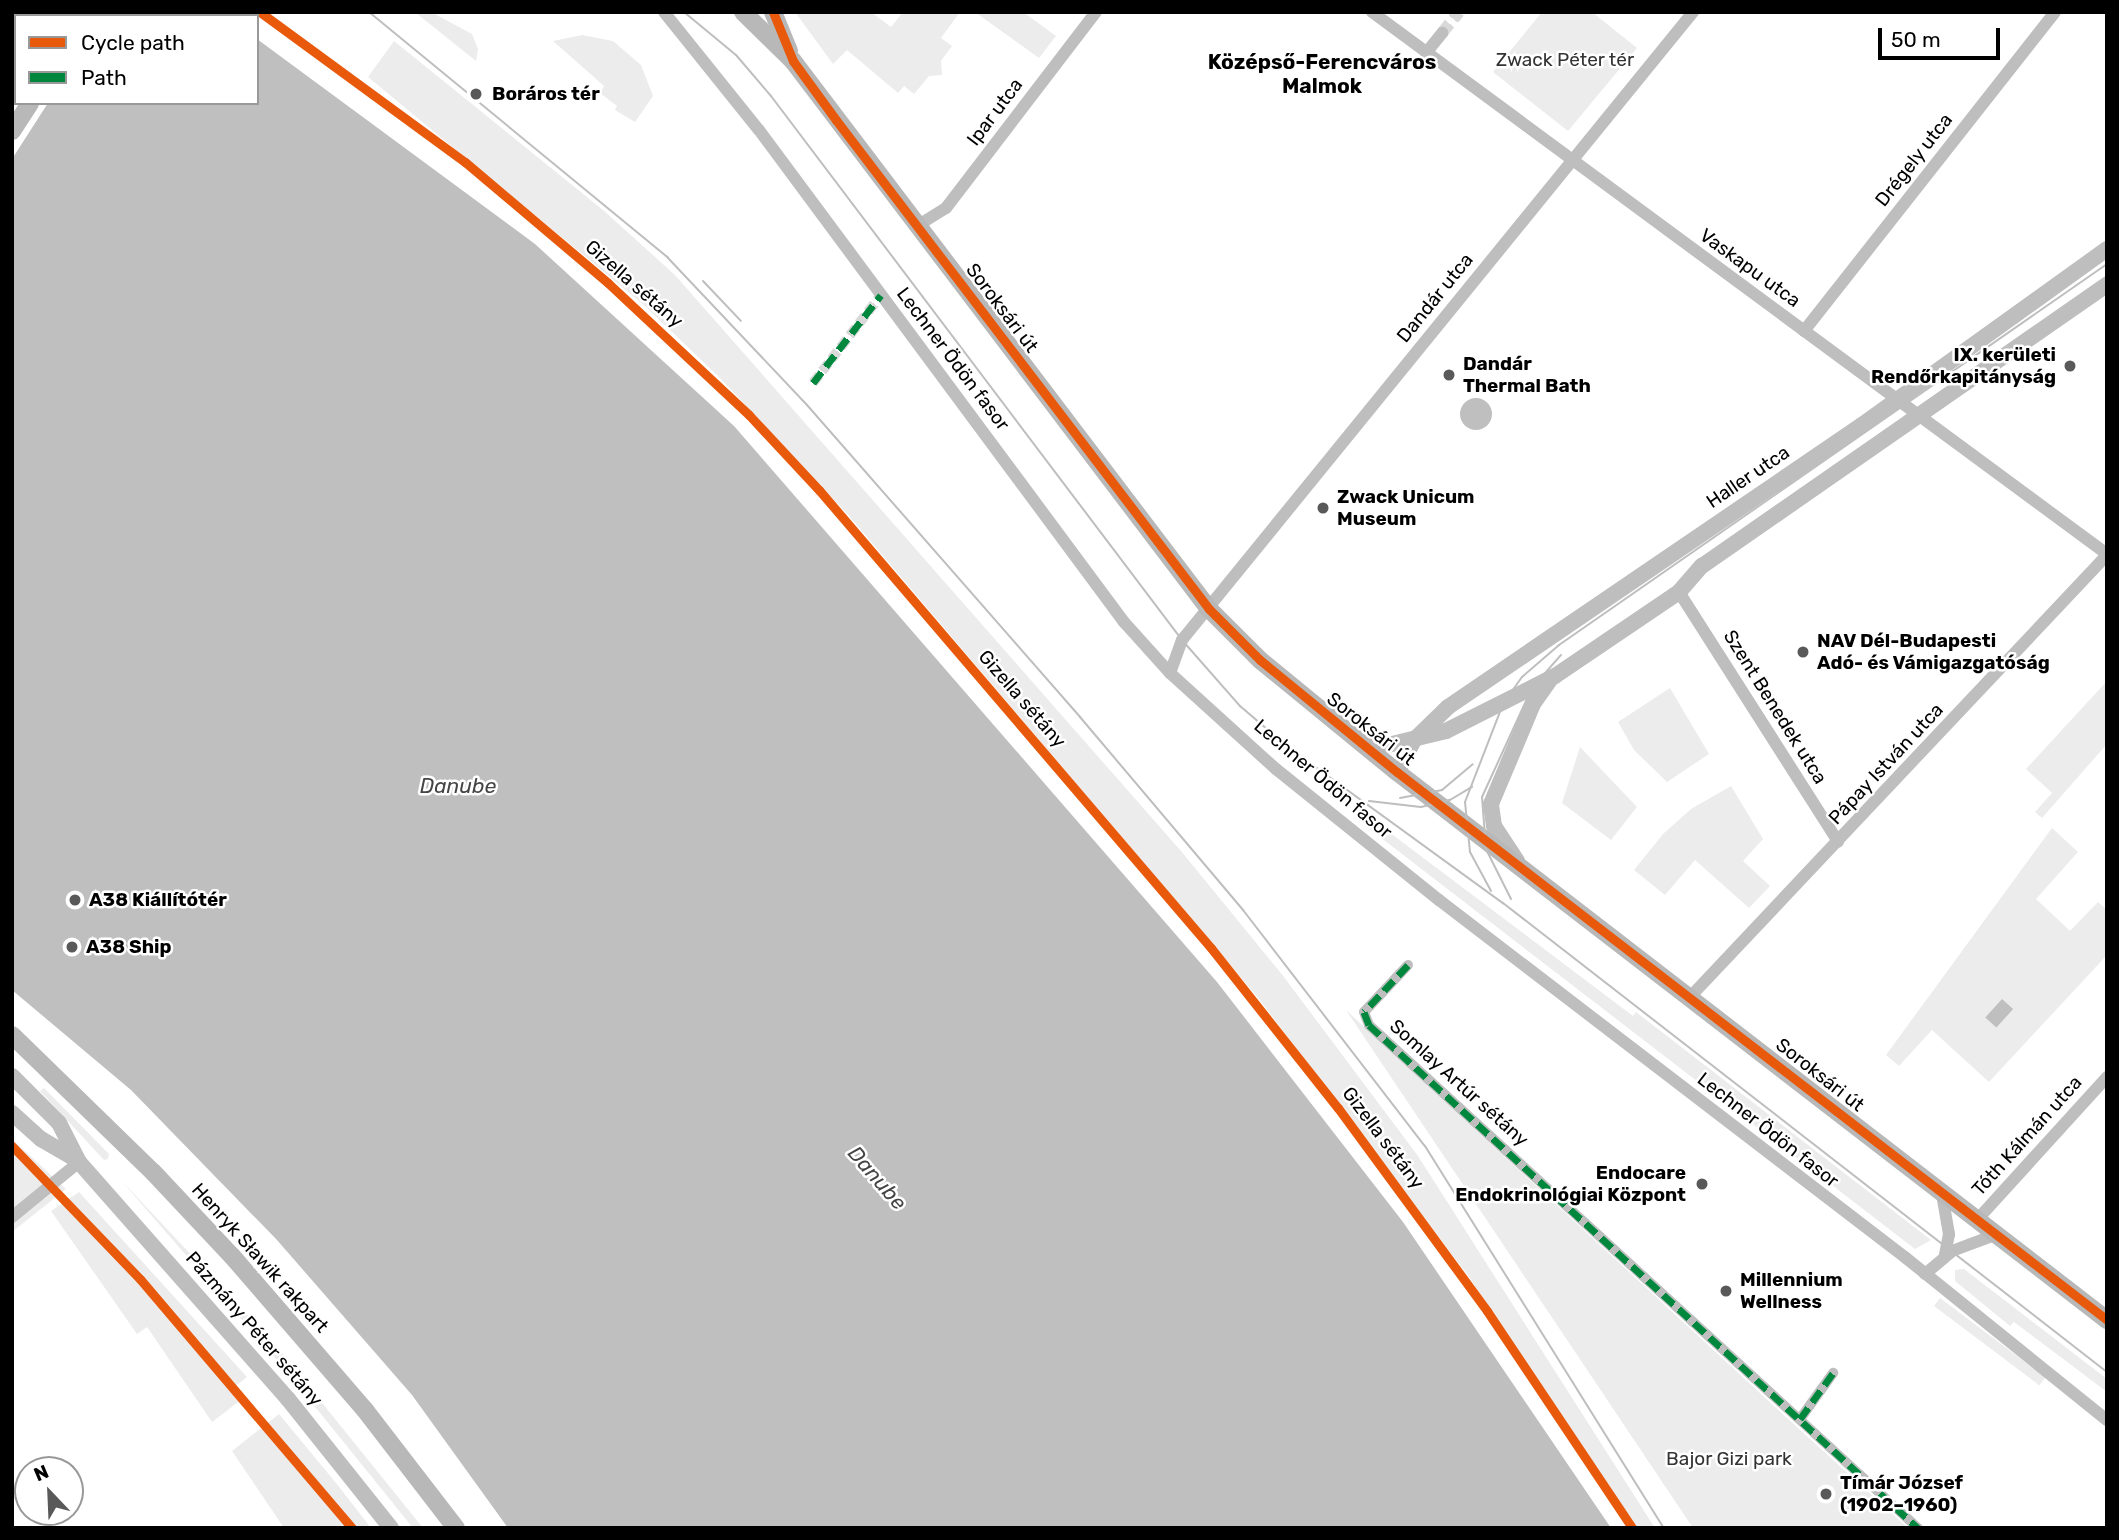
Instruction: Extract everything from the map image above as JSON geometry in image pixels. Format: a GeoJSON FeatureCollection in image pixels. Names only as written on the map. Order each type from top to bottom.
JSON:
{"type":"FeatureCollection","features":[{"type":"Feature","properties":{"kind":"main road","name":"Soroksári út"},"geometry":{"type":"LineString","coordinates":[[743,12],[793,61],[1209,609],[1278,676],[1397,772],[1691,996],[1976,1221],[2107,1320]]}},
{"type":"Feature","properties":{"kind":"main road","name":"Soroksári út"},"geometry":{"type":"LineString","coordinates":[[773,12],[793,61]]}},
{"type":"Feature","properties":{"kind":"main road"},"geometry":{"type":"LineString","coordinates":[[12,131],[29,105]]}},
{"type":"Feature","properties":{"kind":"main road","name":"Henryk Sławik rakpart"},"geometry":{"type":"LineString","coordinates":[[12,1035],[232,1256],[365,1410],[456,1528]]}},
{"type":"Feature","properties":{"kind":"street","name":"Ipar utca"},"geometry":{"type":"LineString","coordinates":[[917,226],[946,208],[1096,12]]}},
{"type":"Feature","properties":{"kind":"street","name":"Vaskapu utca"},"geometry":{"type":"LineString","coordinates":[[1372,12],[2107,554]]}},
{"type":"Feature","properties":{"kind":"street","name":"Dandár utca"},"geometry":{"type":"LineString","coordinates":[[1171,673],[1182,640],[1693,12]]}},
{"type":"Feature","properties":{"kind":"street","name":"Drégely utca"},"geometry":{"type":"LineString","coordinates":[[1804,331],[2055,12]]}},
{"type":"Feature","properties":{"kind":"street","name":"Lechner Ödön fasor"},"geometry":{"type":"LineString","coordinates":[[663,14],[759,130],[1124,622],[1171,673],[1276,769],[1439,900],[1925,1274],[2107,1420]]}},
{"type":"Feature","properties":{"kind":"street"},"geometry":{"type":"LineString","coordinates":[[1426,53],[1442,33]]}},
{"type":"Feature","properties":{"kind":"street","name":"Haller utca"},"geometry":{"type":"LineString","coordinates":[[1397,772],[1414,740],[1448,707],[1895,399],[2107,249]]}},
{"type":"Feature","properties":{"kind":"street"},"geometry":{"type":"LineString","coordinates":[[1362,744],[1414,740],[1470,722],[1550,679],[1679,592],[1702,566],[2107,284]]}},
{"type":"Feature","properties":{"kind":"street","name":"Pápay István utca"},"geometry":{"type":"LineString","coordinates":[[1691,996],[1839,842],[2107,554]]}},
{"type":"Feature","properties":{"kind":"street","name":"Szent Benedek utca"},"geometry":{"type":"LineString","coordinates":[[1679,592],[1839,842]]}},
{"type":"Feature","properties":{"kind":"street"},"geometry":{"type":"LineString","coordinates":[[1523,869],[1494,826],[1491,804],[1533,704],[1550,679]]}},
{"type":"Feature","properties":{"kind":"street","name":"Somlay Artúr sétány"},"geometry":{"type":"LineString","coordinates":[[1408,965],[1364,1012],[1369,1025],[1917,1528]]}},
{"type":"Feature","properties":{"kind":"street","name":"Pázmány Péter sétány"},"geometry":{"type":"LineString","coordinates":[[12,1076],[59,1124],[79,1162],[288,1399],[391,1528]]}},
{"type":"Feature","properties":{"kind":"street","name":"Tóth Kálmán utca"},"geometry":{"type":"LineString","coordinates":[[1976,1221],[2107,1077]]}},
{"type":"Feature","properties":{"kind":"street","name":"Pázmány Péter sétány"},"geometry":{"type":"LineString","coordinates":[[12,1113],[41,1139],[79,1162]]}},
{"type":"Feature","properties":{"kind":"street"},"geometry":{"type":"LineString","coordinates":[[12,1217],[79,1162]]}},
{"type":"Feature","properties":{"kind":"street"},"geometry":{"type":"LineString","coordinates":[[1942,1194],[1949,1234],[1945,1255]]}},
{"type":"Feature","properties":{"kind":"street"},"geometry":{"type":"LineString","coordinates":[[1925,1274],[1945,1255],[1995,1235]]}},
{"type":"Feature","properties":{"kind":"street"},"geometry":{"type":"LineString","coordinates":[[1800,1419],[1833,1373]]}},
{"type":"Feature","properties":{"kind":"green space"},"geometry":{"type":"Polygon","coordinates":[[[431,12],[472,34],[478,49],[476,61],[416,13],[431,12]]]}},
{"type":"Feature","properties":{"kind":"green space"},"geometry":{"type":"Polygon","coordinates":[[[795,12],[871,12],[891,27],[903,12],[960,12],[941,38],[952,46],[941,61],[942,75],[929,76],[914,94],[904,86],[898,93],[847,50],[833,64],[795,12]]]}},
{"type":"Feature","properties":{"kind":"green space"},"geometry":{"type":"Polygon","coordinates":[[[975,12],[1023,12],[1056,36],[1039,58],[975,12]]]}},
{"type":"Feature","properties":{"kind":"green space","name":"Zwack Péter tér"},"geometry":{"type":"Polygon","coordinates":[[[1542,12],[1592,12],[1637,48],[1568,131],[1493,72],[1542,12]]]}},
{"type":"Feature","properties":{"kind":"green space"},"geometry":{"type":"Polygon","coordinates":[[[582,35],[613,41],[641,65],[653,96],[635,122],[615,110],[617,106],[600,93],[604,86],[553,41],[582,35]]]}},
{"type":"Feature","properties":{"kind":"green space"},"geometry":{"type":"Polygon","coordinates":[[[394,41],[603,210],[675,275],[1181,851],[1284,977],[1418,1156],[1655,1528],[1636,1528],[1469,1277],[1259,999],[850,517],[721,379],[645,306],[368,77],[394,41]]]}},
{"type":"Feature","properties":{"kind":"green space"},"geometry":{"type":"Polygon","coordinates":[[[2107,681],[2107,744],[2042,818],[2035,812],[2052,793],[2026,769],[2107,681]]]}},
{"type":"Feature","properties":{"kind":"green space"},"geometry":{"type":"Polygon","coordinates":[[[1670,688],[1709,754],[1667,782],[1634,750],[1618,722],[1670,688]]]}},
{"type":"Feature","properties":{"kind":"green space"},"geometry":{"type":"Polygon","coordinates":[[[1580,747],[1637,807],[1611,840],[1562,803],[1580,747]]]}},
{"type":"Feature","properties":{"kind":"green space"},"geometry":{"type":"Polygon","coordinates":[[[1731,786],[1763,839],[1743,861],[1770,886],[1749,908],[1695,860],[1665,895],[1634,870],[1663,834],[1691,809],[1731,786]]]}},
{"type":"Feature","properties":{"kind":"green space"},"geometry":{"type":"Polygon","coordinates":[[[1373,820],[1633,1016],[1636,1012],[1931,1240],[1915,1249],[1367,827],[1373,820]]]}},
{"type":"Feature","properties":{"kind":"green space"},"geometry":{"type":"Polygon","coordinates":[[[2052,828],[2078,852],[2036,899],[2070,931],[2098,902],[2107,910],[2107,955],[1989,1082],[1932,1030],[1899,1066],[1886,1055],[2052,828]]]}},
{"type":"Feature","properties":{"kind":"green space","name":"Bajor Gizi park"},"geometry":{"type":"Polygon","coordinates":[[[1346,1010],[1787,1418],[1908,1528],[1693,1528],[1346,1010]]]}},
{"type":"Feature","properties":{"kind":"green space"},"geometry":{"type":"Polygon","coordinates":[[[44,1088],[109,1154],[108,1159],[104,1160],[40,1091],[44,1088]]]}},
{"type":"Feature","properties":{"kind":"green space"},"geometry":{"type":"Polygon","coordinates":[[[12,1139],[66,1189],[12,1232],[12,1139]]]}},
{"type":"Feature","properties":{"kind":"green space"},"geometry":{"type":"Polygon","coordinates":[[[120,1179],[273,1342],[423,1528],[413,1528],[287,1372],[120,1179]]]}},
{"type":"Feature","properties":{"kind":"green space"},"geometry":{"type":"Polygon","coordinates":[[[79,1192],[247,1377],[232,1389],[241,1400],[212,1422],[147,1327],[137,1334],[51,1211],[79,1192]]]}},
{"type":"Feature","properties":{"kind":"green space"},"geometry":{"type":"Polygon","coordinates":[[[1964,1269],[2107,1379],[2107,1392],[2014,1322],[2010,1326],[1955,1281],[1955,1270],[1964,1269]]]}},
{"type":"Feature","properties":{"kind":"green space"},"geometry":{"type":"Polygon","coordinates":[[[1940,1298],[2045,1377],[2039,1385],[1934,1306],[1940,1298]]]}},
{"type":"Feature","properties":{"kind":"green space"},"geometry":{"type":"Polygon","coordinates":[[[279,1414],[371,1528],[284,1528],[232,1451],[279,1414]]]}},
{"type":"Feature","properties":{"kind":"water","name":"Danube"},"geometry":{"type":"Polygon","coordinates":[[[12,12],[221,12],[224,14],[14,14],[14,105],[259,105],[259,40],[535,244],[734,426],[1217,982],[1403,1222],[1611,1528],[508,1528],[412,1395],[277,1240],[131,1090],[12,990],[12,12]]]}},
{"type":"Feature","properties":{"kind":"water"},"geometry":{"type":"Polygon","coordinates":[[[1476,398],[1487,403],[1492,414],[1487,425],[1476,430],[1465,425],[1460,414],[1465,403],[1476,398]]]}},
{"type":"Feature","properties":{"kind":"water"},"geometry":{"type":"Polygon","coordinates":[[[2002,999],[2013,1009],[1996,1028],[1985,1018],[2002,999]]]}},
{"type":"Feature","properties":{"kind":"pier"},"geometry":{"type":"Polygon","coordinates":[[[14,96],[14,105],[47,105],[12,159],[14,96]]]}},
{"type":"Feature","properties":{"kind":"tunnel"},"geometry":{"type":"LineString","coordinates":[[1442,33],[1459,12]]}},
{"type":"Feature","properties":{"kind":"tunnel"},"geometry":{"type":"LineString","coordinates":[[813,383],[881,295]]}},
{"type":"Feature","properties":{"kind":"tram line"},"geometry":{"type":"LineString","coordinates":[[369,12],[668,258],[807,405],[1080,717],[1243,910],[1425,1146],[1664,1528]]}},
{"type":"Feature","properties":{"kind":"tram line"},"geometry":{"type":"LineString","coordinates":[[684,12],[736,55],[771,96],[1182,640],[1240,706],[1288,747],[1503,903],[2107,1372]]}},
{"type":"Feature","properties":{"kind":"tram line"},"geometry":{"type":"LineString","coordinates":[[1491,891],[1470,852],[1465,802],[1503,704],[1522,677],[1559,645],[2107,264]]}},
{"type":"Feature","properties":{"kind":"tram line"},"geometry":{"type":"LineString","coordinates":[[703,281],[741,321]]}},
{"type":"Feature","properties":{"kind":"tram line"},"geometry":{"type":"LineString","coordinates":[[1511,899],[1486,849],[1482,797],[1532,688],[1561,655]]}},
{"type":"Feature","properties":{"kind":"tram line"},"geometry":{"type":"LineString","coordinates":[[1400,798],[1442,790],[1473,764]]}},
{"type":"Feature","properties":{"kind":"tram line"},"geometry":{"type":"LineString","coordinates":[[1369,801],[1421,807],[1450,800],[1472,787]]}},
{"type":"Feature","properties":{"kind":"marked path"},"geometry":{"type":"LineString","coordinates":[[813,383],[881,295]]}},
{"type":"Feature","properties":{"kind":"marked path"},"geometry":{"type":"LineString","coordinates":[[1408,965],[1364,1012],[1369,1025],[1918,1528]]}},
{"type":"Feature","properties":{"kind":"marked path"},"geometry":{"type":"LineString","coordinates":[[1800,1419],[1833,1373]]}},
{"type":"Feature","properties":{"kind":"cycle path","name":"Gizella sétány"},"geometry":{"type":"LineString","coordinates":[[260,12],[465,162],[608,283],[749,415],[819,490],[1211,948],[1338,1108],[1487,1311],[1632,1528]]}},
{"type":"Feature","properties":{"kind":"cycle path"},"geometry":{"type":"LineString","coordinates":[[773,12],[793,61],[836,120],[1209,609],[1260,660],[1397,772],[2107,1320]]}},
{"type":"Feature","properties":{"kind":"cycle path"},"geometry":{"type":"LineString","coordinates":[[12,1146],[140,1279],[352,1528]]}},
{"type":"Feature","properties":{"kind":"place","name":"Boráros tér"},"geometry":{"type":"Point","coordinates":[476,94]}},
{"type":"Feature","properties":{"kind":"place","name":"IX. kerületi Rendőrkapitányság"},"geometry":{"type":"Point","coordinates":[2070,366]}},
{"type":"Feature","properties":{"kind":"place","name":"Dandár Thermal Bath"},"geometry":{"type":"Point","coordinates":[1449,375]}},
{"type":"Feature","properties":{"kind":"place","name":"Zwack Unicum Museum"},"geometry":{"type":"Point","coordinates":[1323,508]}},
{"type":"Feature","properties":{"kind":"place","name":"NAV Dél-Budapesti Adó- és Vámigazgatóság"},"geometry":{"type":"Point","coordinates":[1803,652]}},
{"type":"Feature","properties":{"kind":"place","name":"A38 Kiállítótér"},"geometry":{"type":"Point","coordinates":[75,900]}},
{"type":"Feature","properties":{"kind":"place","name":"A38 Ship"},"geometry":{"type":"Point","coordinates":[72,947]}},
{"type":"Feature","properties":{"kind":"place","name":"Endocare Endokrinológiai Központ"},"geometry":{"type":"Point","coordinates":[1702,1184]}},
{"type":"Feature","properties":{"kind":"place","name":"Millennium Wellness"},"geometry":{"type":"Point","coordinates":[1726,1291]}},
{"type":"Feature","properties":{"kind":"place","name":"Tímár József (1902–1960)"},"geometry":{"type":"Point","coordinates":[1826,1494]}},
{"type":"Feature","properties":{"kind":"district","name":"Középső-Ferencváros Malmok"},"geometry":{"type":"Point","coordinates":[1322,74]}}]}
